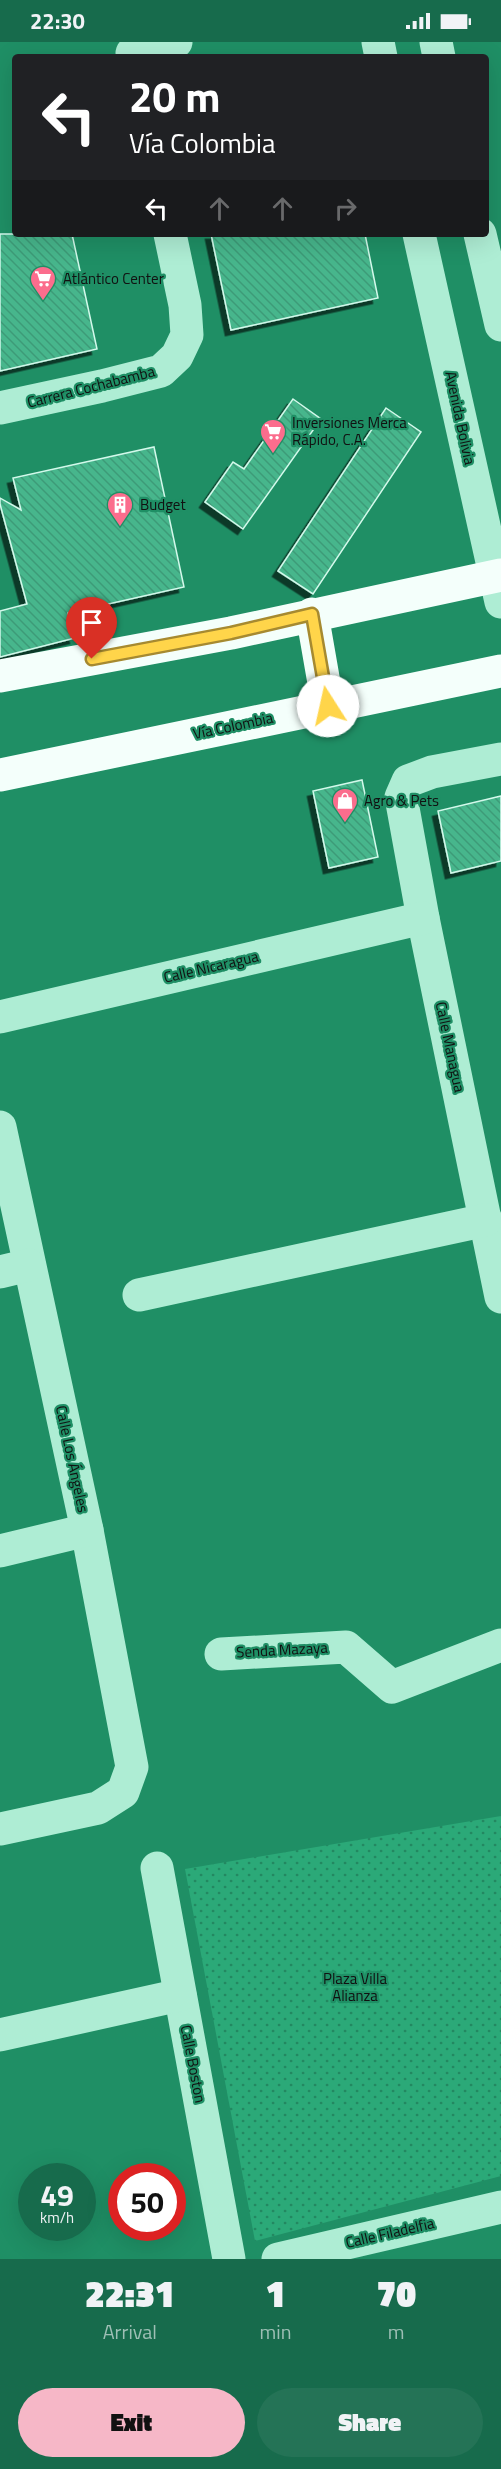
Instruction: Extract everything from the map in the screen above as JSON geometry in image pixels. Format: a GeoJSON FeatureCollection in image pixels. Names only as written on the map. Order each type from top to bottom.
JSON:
{"type":"FeatureCollection","features":[{"type":"Feature","properties":{"kind":"main road"},"geometry":{"type":"LineString","coordinates":[[0,676],[231,633],[312,614],[499,585]]}},
{"type":"Feature","properties":{"kind":"main road"},"geometry":{"type":"LineString","coordinates":[[312,614],[328,706]]}},
{"type":"Feature","properties":{"kind":"main road","name":"Vía Colombia"},"geometry":{"type":"LineString","coordinates":[[0,775],[501,671]]}},
{"type":"Feature","properties":{"kind":"street"},"geometry":{"type":"LineString","coordinates":[[132,51],[176,42]]}},
{"type":"Feature","properties":{"kind":"street","name":"Carrera Cochabamba"},"geometry":{"type":"LineString","coordinates":[[0,408],[161,371],[177,356],[187,335],[186,315],[171,237]]}},
{"type":"Feature","properties":{"kind":"street","name":"Avenida Bolivia"},"geometry":{"type":"LineString","coordinates":[[420,237],[499,585]]}},
{"type":"Feature","properties":{"kind":"street"},"geometry":{"type":"LineString","coordinates":[[481,237],[501,325]]}},
{"type":"Feature","properties":{"kind":"street","name":"Calle Managua"},"geometry":{"type":"LineString","coordinates":[[501,759],[432,772],[408,781],[401,797],[423,918],[501,1296]]}},
{"type":"Feature","properties":{"kind":"street","name":"Calle Nicaragua"},"geometry":{"type":"LineString","coordinates":[[0,1017],[423,918]]}},
{"type":"Feature","properties":{"kind":"street","name":"Calle Los Ángeles"},"geometry":{"type":"LineString","coordinates":[[0,1127],[15,1269],[87,1530],[132,1767],[123,1792],[98,1808],[0,1829]]}},
{"type":"Feature","properties":{"kind":"street"},"geometry":{"type":"LineString","coordinates":[[139,1295],[486,1220]]}},
{"type":"Feature","properties":{"kind":"street"},"geometry":{"type":"LineString","coordinates":[[0,1551],[87,1530]]}},
{"type":"Feature","properties":{"kind":"street","name":"Senda Mazaya"},"geometry":{"type":"LineString","coordinates":[[221,1654],[346,1647],[393,1687],[501,1645]]}},
{"type":"Feature","properties":{"kind":"street","name":"Calle Boston"},"geometry":{"type":"LineString","coordinates":[[157,1868],[229,2259]]}},
{"type":"Feature","properties":{"kind":"street"},"geometry":{"type":"LineString","coordinates":[[0,2035],[180,1995]]}},
{"type":"Feature","properties":{"kind":"street","name":"Calle Filadelfia"},"geometry":{"type":"LineString","coordinates":[[278,2259],[501,2207]]}},
{"type":"Feature","properties":{"kind":"green space","name":"Plaza Villa Alianza"},"geometry":{"type":"Polygon","coordinates":[[[501,1816],[501,2176],[255,2241],[185,1869],[501,1816]]]}},
{"type":"Feature","properties":{"kind":"building","name":"Atlántico Center"},"geometry":{"type":"Polygon","coordinates":[[[0,234],[12,234],[12,237],[73,237],[97,349],[0,371],[0,234]]]}},
{"type":"Feature","properties":{"kind":"building"},"geometry":{"type":"Polygon","coordinates":[[[212,237],[366,237],[378,298],[231,330],[212,237]]]}},
{"type":"Feature","properties":{"kind":"building"},"geometry":{"type":"Polygon","coordinates":[[[293,399],[321,419],[243,529],[205,502],[233,462],[244,469],[293,399]]]}},
{"type":"Feature","properties":{"kind":"building"},"geometry":{"type":"Polygon","coordinates":[[[386,408],[421,432],[313,594],[278,571],[386,408]]]}},
{"type":"Feature","properties":{"kind":"building"},"geometry":{"type":"Polygon","coordinates":[[[154,447],[184,587],[68,613],[75,638],[0,657],[0,611],[27,604],[0,504],[0,498],[21,510],[13,478],[154,447]]]}},
{"type":"Feature","properties":{"kind":"building","name":"Agro & Pets"},"geometry":{"type":"Polygon","coordinates":[[[362,780],[378,857],[329,868],[313,791],[362,780]]]}},
{"type":"Feature","properties":{"kind":"building"},"geometry":{"type":"Polygon","coordinates":[[[501,796],[501,861],[451,873],[438,811],[501,796]]]}},
{"type":"Feature","properties":{"kind":"place","name":"Atlántico Center"},"geometry":{"type":"Point","coordinates":[43,302]}},
{"type":"Feature","properties":{"kind":"place","name":"Inversiones Merca Rápido, C.A."},"geometry":{"type":"Point","coordinates":[273,455]}},
{"type":"Feature","properties":{"kind":"place","name":"Budget"},"geometry":{"type":"Point","coordinates":[120,528]}},
{"type":"Feature","properties":{"kind":"place","name":"Agro & Pets"},"geometry":{"type":"Point","coordinates":[345,824]}},
{"type":"Feature","properties":{"kind":"route"},"geometry":{"type":"LineString","coordinates":[[92,659],[231,633],[312,614],[328,706]]}}]}
